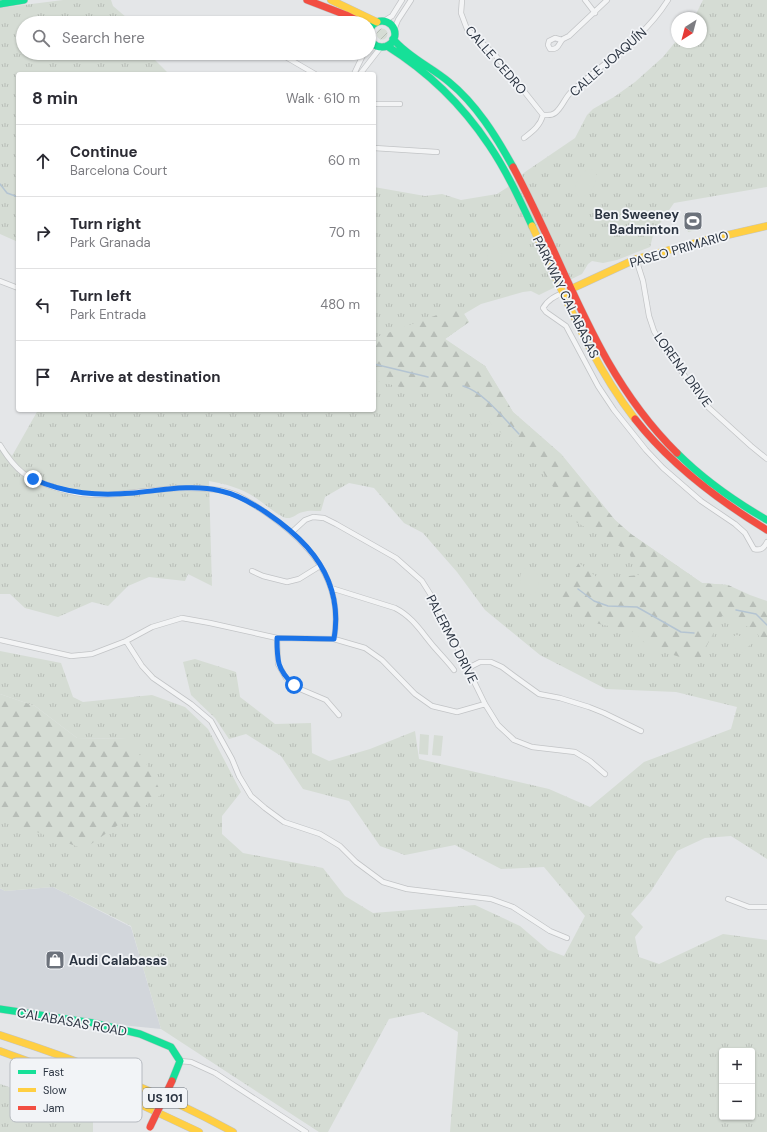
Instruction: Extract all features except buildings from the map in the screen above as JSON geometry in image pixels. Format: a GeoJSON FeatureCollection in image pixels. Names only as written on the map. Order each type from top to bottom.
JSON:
{"type":"FeatureCollection","features":[{"type":"Feature","properties":{"kind":"main road"},"geometry":{"type":"LineString","coordinates":[[0,4],[24,0]]}},
{"type":"Feature","properties":{"kind":"main road"},"geometry":{"type":"LineString","coordinates":[[307,0],[348,16]]}},
{"type":"Feature","properties":{"kind":"main road"},"geometry":{"type":"LineString","coordinates":[[331,0],[367,16]]}},
{"type":"Feature","properties":{"kind":"main road"},"geometry":{"type":"LineString","coordinates":[[376,20],[390,25],[394,30],[394,39],[384,46],[376,44]]}},
{"type":"Feature","properties":{"kind":"main road"},"geometry":{"type":"LineString","coordinates":[[376,23],[381,22]]}},
{"type":"Feature","properties":{"kind":"main road","name":"PARKWAY CALABASAS"},"geometry":{"type":"LineString","coordinates":[[394,39],[403,50],[441,75],[454,86],[478,112],[493,133],[516,171],[571,289],[616,376],[648,423],[676,452],[708,481],[727,496],[767,520]]}},
{"type":"Feature","properties":{"kind":"main road","name":"PARKWAY CALABASAS"},"geometry":{"type":"LineString","coordinates":[[384,46],[406,59],[445,92],[492,148],[510,180],[591,350],[621,402],[656,444],[678,466],[706,490],[738,513],[767,530]]}},
{"type":"Feature","properties":{"kind":"main road","name":"PASEO PRIMARIO"},"geometry":{"type":"LineString","coordinates":[[571,289],[636,259],[706,240],[767,226]]}},
{"type":"Feature","properties":{"kind":"main road","name":"CALABASAS ROAD"},"geometry":{"type":"LineString","coordinates":[[0,1009],[94,1023],[140,1034],[170,1047],[180,1061]]}},
{"type":"Feature","properties":{"kind":"main road","name":"US 101"},"geometry":{"type":"LineString","coordinates":[[0,1035],[68,1058]]}},
{"type":"Feature","properties":{"kind":"main road","name":"US 101"},"geometry":{"type":"LineString","coordinates":[[0,1051],[22,1058]]}},
{"type":"Feature","properties":{"kind":"main road"},"geometry":{"type":"LineString","coordinates":[[149,1130],[180,1061]]}},
{"type":"Feature","properties":{"kind":"main road","name":"US 101"},"geometry":{"type":"LineString","coordinates":[[142,1088],[173,1101],[233,1132]]}},
{"type":"Feature","properties":{"kind":"main road","name":"US 101"},"geometry":{"type":"LineString","coordinates":[[142,1105],[198,1132]]}},
{"type":"Feature","properties":{"kind":"street"},"geometry":{"type":"LineString","coordinates":[[381,22],[392,16],[402,0]]}},
{"type":"Feature","properties":{"kind":"street"},"geometry":{"type":"LineString","coordinates":[[394,30],[398,20],[411,0]]}},
{"type":"Feature","properties":{"kind":"street","name":"CALLE CEDRO"},"geometry":{"type":"LineString","coordinates":[[462,0],[461,13],[467,29],[496,56],[543,115]]}},
{"type":"Feature","properties":{"kind":"street"},"geometry":{"type":"LineString","coordinates":[[585,0],[595,13]]}},
{"type":"Feature","properties":{"kind":"street"},"geometry":{"type":"LineString","coordinates":[[562,40],[569,36],[595,13],[607,0]]}},
{"type":"Feature","properties":{"kind":"street","name":"CALLE JOAQUÍN"},"geometry":{"type":"LineString","coordinates":[[543,115],[551,116],[556,112],[571,92],[635,40],[649,26],[668,0]]}},
{"type":"Feature","properties":{"kind":"street"},"geometry":{"type":"LineString","coordinates":[[376,55],[384,46]]}},
{"type":"Feature","properties":{"kind":"street"},"geometry":{"type":"LineString","coordinates":[[291,60],[312,72]]}},
{"type":"Feature","properties":{"kind":"street"},"geometry":{"type":"LineString","coordinates":[[355,72],[361,60]]}},
{"type":"Feature","properties":{"kind":"street"},"geometry":{"type":"LineString","coordinates":[[363,60],[364,62],[369,63]]}},
{"type":"Feature","properties":{"kind":"street"},"geometry":{"type":"LineString","coordinates":[[362,72],[372,60]]}},
{"type":"Feature","properties":{"kind":"street"},"geometry":{"type":"LineString","coordinates":[[376,104],[400,104]]}},
{"type":"Feature","properties":{"kind":"street"},"geometry":{"type":"LineString","coordinates":[[524,138],[537,128],[543,115]]}},
{"type":"Feature","properties":{"kind":"street"},"geometry":{"type":"LineString","coordinates":[[376,148],[437,152]]}},
{"type":"Feature","properties":{"kind":"street","name":"LORENA DRIVE"},"geometry":{"type":"LineString","coordinates":[[636,259],[643,281],[649,316],[654,331],[664,348],[708,408],[767,459]]}},
{"type":"Feature","properties":{"kind":"street"},"geometry":{"type":"LineString","coordinates":[[0,281],[16,287]]}},
{"type":"Feature","properties":{"kind":"street"},"geometry":{"type":"LineString","coordinates":[[571,289],[553,298],[546,303],[543,308],[546,312],[566,326],[598,386],[614,410],[646,450],[668,472],[701,501],[735,524],[745,533],[754,549],[761,549],[767,542]]}},
{"type":"Feature","properties":{"kind":"street"},"geometry":{"type":"LineString","coordinates":[[0,445],[7,456],[22,472],[43,483],[70,492],[101,494],[193,487],[221,490],[241,497],[292,532],[312,552],[329,580],[332,588],[337,613],[334,639]]}},
{"type":"Feature","properties":{"kind":"street","name":"PALERMO DRIVE"},"geometry":{"type":"LineString","coordinates":[[292,532],[305,520],[314,517],[324,518],[396,558],[422,581],[434,600],[485,704],[498,726],[514,740],[532,746],[575,752],[590,761],[605,774]]}},
{"type":"Feature","properties":{"kind":"street"},"geometry":{"type":"LineString","coordinates":[[252,571],[263,576],[287,582],[299,579],[320,566]]}},
{"type":"Feature","properties":{"kind":"street"},"geometry":{"type":"LineString","coordinates":[[332,588],[395,608],[402,612],[415,622],[454,670]]}},
{"type":"Feature","properties":{"kind":"street"},"geometry":{"type":"LineString","coordinates":[[0,640],[72,656],[92,654],[126,641],[152,627],[182,618],[277,638],[334,639],[365,648],[382,660],[415,694],[432,706],[457,712],[485,704]]}},
{"type":"Feature","properties":{"kind":"street"},"geometry":{"type":"LineString","coordinates":[[277,638],[278,664],[286,678],[300,689],[326,700],[339,715]]}},
{"type":"Feature","properties":{"kind":"street"},"geometry":{"type":"LineString","coordinates":[[126,641],[142,666],[153,678],[191,704],[211,721],[251,796],[284,822],[320,834],[340,846],[356,862],[383,882],[407,889],[491,899],[513,907],[550,931],[567,938]]}},
{"type":"Feature","properties":{"kind":"street"},"geometry":{"type":"LineString","coordinates":[[468,668],[480,662],[491,662],[502,667],[539,694],[560,698],[594,709],[641,732]]}},
{"type":"Feature","properties":{"kind":"street"},"geometry":{"type":"LineString","coordinates":[[728,899],[749,907],[767,907]]}},
{"type":"Feature","properties":{"kind":"street"},"geometry":{"type":"LineString","coordinates":[[180,1061],[191,1062],[215,1074],[306,1132]]}},
{"type":"Feature","properties":{"kind":"shaded area"},"geometry":{"type":"Polygon","coordinates":[[[53,887],[131,927],[161,1029],[0,1013],[0,888],[5,891],[53,887]]]}},
{"type":"Feature","properties":{"kind":"green space"},"geometry":{"type":"Polygon","coordinates":[[[63,0],[111,0],[113,6],[125,16],[16,16],[16,60],[155,60],[167,72],[16,72],[16,241],[0,234],[0,8],[63,0]]]}},
{"type":"Feature","properties":{"kind":"green space"},"geometry":{"type":"Polygon","coordinates":[[[703,0],[767,0],[767,187],[674,203],[654,232],[650,247],[617,260],[603,263],[592,261],[588,264],[582,274],[539,295],[531,291],[523,292],[481,304],[464,314],[469,322],[445,339],[485,366],[513,412],[561,454],[615,520],[631,534],[702,583],[728,585],[767,609],[767,859],[731,836],[705,838],[677,851],[651,891],[631,914],[643,927],[635,937],[639,957],[659,964],[723,934],[767,940],[767,1132],[450,1132],[458,1032],[423,1012],[389,1019],[328,1132],[319,1132],[161,1029],[131,926],[53,887],[5,891],[0,888],[0,821],[6,821],[127,739],[77,738],[35,706],[0,694],[0,651],[61,663],[73,697],[83,702],[152,695],[185,707],[208,729],[241,792],[222,816],[222,834],[243,853],[323,868],[345,896],[373,913],[475,905],[520,926],[548,950],[564,956],[585,916],[544,867],[501,869],[455,845],[405,855],[380,846],[349,801],[303,789],[281,756],[246,734],[229,739],[215,718],[191,695],[183,662],[195,659],[236,672],[240,697],[275,724],[311,723],[312,753],[329,761],[370,749],[415,731],[419,759],[549,789],[590,807],[644,762],[731,729],[737,707],[676,692],[606,689],[540,655],[485,610],[457,572],[423,533],[404,523],[374,488],[349,483],[325,497],[321,511],[305,511],[293,517],[286,518],[256,498],[239,489],[209,481],[212,586],[188,574],[185,581],[149,577],[128,586],[108,606],[92,602],[58,617],[25,608],[10,594],[0,594],[0,442],[12,456],[37,412],[376,412],[376,187],[425,196],[442,194],[461,200],[497,194],[508,187],[525,172],[575,138],[587,115],[593,109],[614,97],[635,82],[663,57],[671,47],[707,48],[707,12],[697,12],[703,0]]]}},
{"type":"Feature","properties":{"kind":"green space"},"geometry":{"type":"Polygon","coordinates":[[[382,28],[386,30],[388,34],[386,38],[382,40],[378,38],[376,34],[378,30],[382,28]]]}},
{"type":"Feature","properties":{"kind":"green space"},"geometry":{"type":"Polygon","coordinates":[[[589,169],[595,170],[595,183],[591,191],[579,197],[575,192],[576,185],[581,175],[589,169]]]}},
{"type":"Feature","properties":{"kind":"green space","name":"Ben Sweeney Badminton"},"geometry":{"type":"Polygon","coordinates":[[[693,211],[693,213],[697,212],[702,229],[698,230],[697,227],[696,230],[688,232],[683,215],[693,211]]]}},
{"type":"Feature","properties":{"kind":"green space"},"geometry":{"type":"Polygon","coordinates":[[[495,246],[502,251],[501,258],[506,266],[503,272],[499,273],[495,272],[491,268],[487,256],[489,251],[495,246]]]}},
{"type":"Feature","properties":{"kind":"green space"},"geometry":{"type":"Polygon","coordinates":[[[456,308],[464,314],[469,322],[445,339],[485,366],[513,412],[561,454],[615,520],[631,534],[702,583],[728,585],[767,601],[767,655],[756,630],[722,616],[698,663],[649,647],[632,631],[590,622],[582,625],[554,596],[579,563],[599,579],[639,575],[628,551],[576,522],[538,464],[493,426],[465,391],[400,387],[376,381],[376,337],[456,308]]]}},
{"type":"Feature","properties":{"kind":"green space"},"geometry":{"type":"Polygon","coordinates":[[[528,567],[536,572],[539,582],[533,595],[525,591],[520,582],[521,574],[528,567]]]}},
{"type":"Feature","properties":{"kind":"green space"},"geometry":{"type":"Polygon","coordinates":[[[737,635],[749,639],[751,643],[740,654],[736,652],[733,639],[734,636],[737,635]]]}},
{"type":"Feature","properties":{"kind":"green space"},"geometry":{"type":"Polygon","coordinates":[[[0,694],[35,706],[77,738],[127,739],[146,763],[162,794],[84,849],[6,821],[0,821],[0,694]]]}},
{"type":"Feature","properties":{"kind":"green space"},"geometry":{"type":"Polygon","coordinates":[[[420,734],[429,735],[428,755],[419,754],[420,734]]]}},
{"type":"Feature","properties":{"kind":"green space"},"geometry":{"type":"Polygon","coordinates":[[[434,735],[443,736],[441,756],[432,755],[434,735]]]}},
{"type":"Feature","properties":{"kind":"green space"},"geometry":{"type":"Polygon","coordinates":[[[0,1084],[10,1087],[10,1122],[93,1122],[93,1132],[0,1132],[0,1084]]]}},
{"type":"Feature","properties":{"kind":"waterway"},"geometry":{"type":"LineString","coordinates":[[0,184],[7,193],[16,196]]}},
{"type":"Feature","properties":{"kind":"waterway"},"geometry":{"type":"LineString","coordinates":[[376,364],[428,377]]}},
{"type":"Feature","properties":{"kind":"waterway"},"geometry":{"type":"LineString","coordinates":[[463,386],[471,389],[486,400],[519,434]]}},
{"type":"Feature","properties":{"kind":"waterway"},"geometry":{"type":"LineString","coordinates":[[578,589],[594,601],[608,606],[637,607],[681,632],[694,633]]}},
{"type":"Feature","properties":{"kind":"waterway"},"geometry":{"type":"LineString","coordinates":[[736,610],[756,614],[767,625]]}},
{"type":"Feature","properties":{"kind":"traffic: fast"},"geometry":{"type":"LineString","coordinates":[[0,4],[24,0]]}},
{"type":"Feature","properties":{"kind":"traffic: fast"},"geometry":{"type":"LineString","coordinates":[[376,23],[382,21],[387,22],[394,29],[395,34]]}},
{"type":"Feature","properties":{"kind":"traffic: fast"},"geometry":{"type":"LineString","coordinates":[[376,45],[382,47],[387,46],[394,39],[395,34]]}},
{"type":"Feature","properties":{"kind":"traffic: fast"},"geometry":{"type":"LineString","coordinates":[[393,39],[413,57],[449,82],[468,100],[485,121],[513,167]]}},
{"type":"Feature","properties":{"kind":"traffic: fast"},"geometry":{"type":"LineString","coordinates":[[387,46],[430,78],[468,117],[501,164],[532,226]]}},
{"type":"Feature","properties":{"kind":"traffic: fast"},"geometry":{"type":"LineString","coordinates":[[677,453],[720,490],[767,520]]}},
{"type":"Feature","properties":{"kind":"traffic: fast"},"geometry":{"type":"LineString","coordinates":[[0,1009],[94,1023],[140,1034],[171,1047],[180,1061],[172,1081]]}},
{"type":"Feature","properties":{"kind":"traffic: slow"},"geometry":{"type":"LineString","coordinates":[[331,0],[364,16]]}},
{"type":"Feature","properties":{"kind":"traffic: slow"},"geometry":{"type":"LineString","coordinates":[[532,226],[591,350],[604,374],[635,419]]}},
{"type":"Feature","properties":{"kind":"traffic: slow"},"geometry":{"type":"LineString","coordinates":[[571,289],[636,259],[706,240],[767,226]]}},
{"type":"Feature","properties":{"kind":"traffic: slow"},"geometry":{"type":"LineString","coordinates":[[0,1035],[68,1058]]}},
{"type":"Feature","properties":{"kind":"traffic: slow"},"geometry":{"type":"LineString","coordinates":[[0,1051],[19,1058]]}},
{"type":"Feature","properties":{"kind":"traffic: slow"},"geometry":{"type":"LineString","coordinates":[[142,1088],[177,1103],[233,1132]]}},
{"type":"Feature","properties":{"kind":"traffic: slow"},"geometry":{"type":"LineString","coordinates":[[142,1105],[199,1132]]}},
{"type":"Feature","properties":{"kind":"traffic: jam"},"geometry":{"type":"LineString","coordinates":[[307,0],[348,16]]}},
{"type":"Feature","properties":{"kind":"traffic: jam"},"geometry":{"type":"LineString","coordinates":[[513,167],[603,353],[624,388],[648,421],[677,453]]}},
{"type":"Feature","properties":{"kind":"traffic: jam"},"geometry":{"type":"LineString","coordinates":[[635,419],[664,452],[696,480],[713,494],[767,530]]}},
{"type":"Feature","properties":{"kind":"traffic: jam"},"geometry":{"type":"LineString","coordinates":[[150,1127],[172,1081]]}},
{"type":"Feature","properties":{"kind":"place","name":"Ben Sweeney Badminton"},"geometry":{"type":"Point","coordinates":[693,221]}},
{"type":"Feature","properties":{"kind":"place","name":"Audi Calabasas"},"geometry":{"type":"Point","coordinates":[55,960]}},
{"type":"Feature","properties":{"kind":"route"},"geometry":{"type":"LineString","coordinates":[[33,479],[70,492],[84,494],[133,493],[168,488],[193,487],[221,490],[241,497],[280,523],[301,540],[312,552],[329,580],[337,613],[334,639],[277,638],[278,664],[281,672],[294,685]]}}]}
